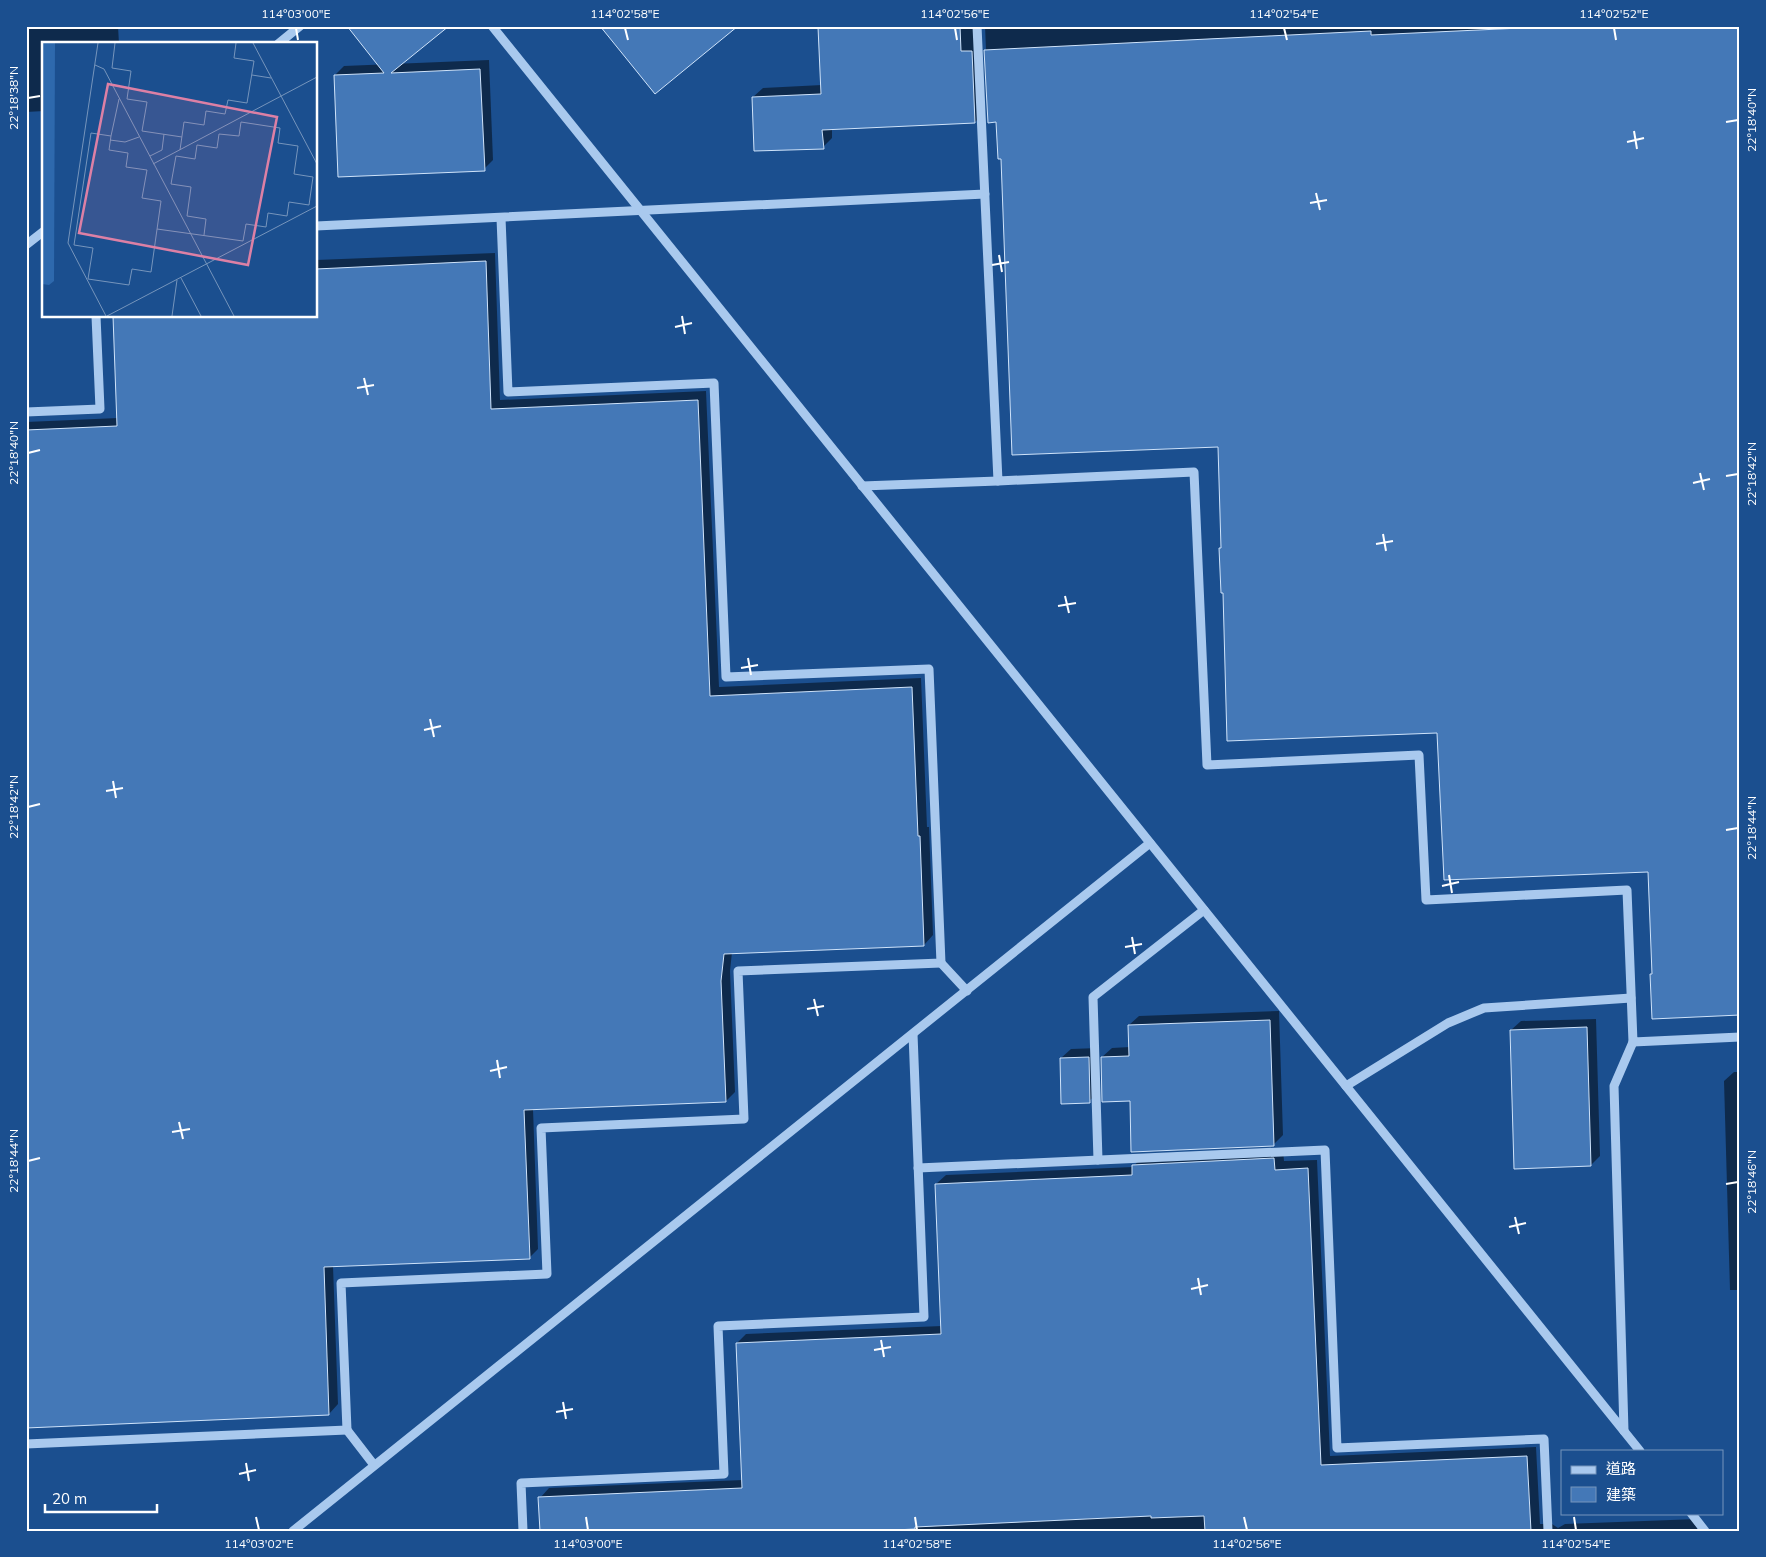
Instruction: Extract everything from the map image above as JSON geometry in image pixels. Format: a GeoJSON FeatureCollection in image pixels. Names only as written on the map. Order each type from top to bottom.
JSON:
{"type":"FeatureCollection","features":[{"type":"Feature","properties":{"kind":"lane"},"geometry":{"type":"LineString","coordinates":[[280,42],[300,26]]}},
{"type":"Feature","properties":{"kind":"lane"},"geometry":{"type":"LineString","coordinates":[[492,26],[1639,1450]]}},
{"type":"Feature","properties":{"kind":"lane"},"geometry":{"type":"LineString","coordinates":[[977,26],[998,481]]}},
{"type":"Feature","properties":{"kind":"lane"},"geometry":{"type":"LineString","coordinates":[[318,226],[985,194]]}},
{"type":"Feature","properties":{"kind":"lane"},"geometry":{"type":"LineString","coordinates":[[501,218],[508,392],[714,383],[726,677],[929,669],[941,962],[966,991]]}},
{"type":"Feature","properties":{"kind":"lane"},"geometry":{"type":"LineString","coordinates":[[26,245],[42,233]]}},
{"type":"Feature","properties":{"kind":"lane"},"geometry":{"type":"LineString","coordinates":[[26,412],[100,409],[96,318]]}},
{"type":"Feature","properties":{"kind":"lane"},"geometry":{"type":"LineString","coordinates":[[862,486],[1194,472],[1207,766],[1420,756],[1426,900],[1627,890],[1633,1042],[1614,1086],[1624,1431]]}},
{"type":"Feature","properties":{"kind":"lane"},"geometry":{"type":"LineString","coordinates":[[293,1531],[1150,843]]}},
{"type":"Feature","properties":{"kind":"lane"},"geometry":{"type":"LineString","coordinates":[[1098,1160],[1093,997],[1204,910]]}},
{"type":"Feature","properties":{"kind":"lane"},"geometry":{"type":"LineString","coordinates":[[374,1465],[347,1430],[341,1283],[547,1274],[541,1128],[744,1119],[738,971],[941,962]]}},
{"type":"Feature","properties":{"kind":"lane"},"geometry":{"type":"LineString","coordinates":[[1346,1086],[1448,1023],[1484,1008],[1632,998]]}},
{"type":"Feature","properties":{"kind":"lane"},"geometry":{"type":"LineString","coordinates":[[523,1531],[521,1483],[724,1474],[718,1326],[924,1317],[913,1034]]}},
{"type":"Feature","properties":{"kind":"lane"},"geometry":{"type":"LineString","coordinates":[[1633,1042],[1740,1037]]}},
{"type":"Feature","properties":{"kind":"lane"},"geometry":{"type":"LineString","coordinates":[[918,1168],[1325,1150],[1337,1448],[1544,1439],[1548,1531]]}},
{"type":"Feature","properties":{"kind":"lane"},"geometry":{"type":"LineString","coordinates":[[26,1444],[347,1430]]}},
{"type":"Feature","properties":{"kind":"lane"},"geometry":{"type":"LineString","coordinates":[[1691,1514],[1705,1531]]}},
{"type":"Feature","properties":{"kind":"building"},"geometry":{"type":"Polygon","coordinates":[[[347,26],[449,26],[391,73],[480,69],[485,171],[338,177],[334,75],[384,73],[347,26]]]}},
{"type":"Feature","properties":{"kind":"building"},"geometry":{"type":"Polygon","coordinates":[[[600,26],[738,26],[655,94],[600,26]]]}},
{"type":"Feature","properties":{"kind":"building"},"geometry":{"type":"Polygon","coordinates":[[[960,26],[961,51],[972,51],[975,123],[822,130],[824,149],[754,151],[752,97],[821,94],[818,27],[960,26]]]}},
{"type":"Feature","properties":{"kind":"building"},"geometry":{"type":"Polygon","coordinates":[[[1564,26],[1740,26],[1740,1015],[1652,1019],[1648,872],[1444,880],[1437,733],[1227,741],[1223,593],[1221,593],[1219,548],[1221,548],[1218,447],[1012,455],[1001,159],[998,159],[996,122],[988,123],[984,50],[1371,31],[1371,35],[1564,26]]]}},
{"type":"Feature","properties":{"kind":"building"},"geometry":{"type":"Polygon","coordinates":[[[486,261],[491,409],[698,400],[710,696],[912,687],[924,946],[724,954],[721,981],[726,1102],[524,1110],[530,1259],[324,1267],[329,1415],[26,1428],[26,430],[117,426],[113,318],[318,318],[318,269],[486,261]]]}},
{"type":"Feature","properties":{"kind":"building"},"geometry":{"type":"Polygon","coordinates":[[[1270,1020],[1274,1146],[1131,1152],[1130,1101],[1102,1102],[1101,1057],[1129,1056],[1128,1025],[1270,1020]]]}},
{"type":"Feature","properties":{"kind":"building"},"geometry":{"type":"Polygon","coordinates":[[[1587,1027],[1591,1166],[1514,1169],[1510,1030],[1587,1027]]]}},
{"type":"Feature","properties":{"kind":"building"},"geometry":{"type":"Polygon","coordinates":[[[1089,1057],[1090,1103],[1061,1104],[1060,1058],[1089,1057]]]}},
{"type":"Feature","properties":{"kind":"building"},"geometry":{"type":"Polygon","coordinates":[[[1274,1158],[1275,1170],[1308,1168],[1321,1465],[1527,1456],[1531,1531],[1205,1531],[1204,1516],[1151,1518],[1151,1516],[915,1527],[915,1529],[874,1531],[540,1531],[538,1497],[742,1488],[736,1343],[941,1334],[935,1184],[1132,1175],[1132,1165],[1274,1158]]]}}]}
